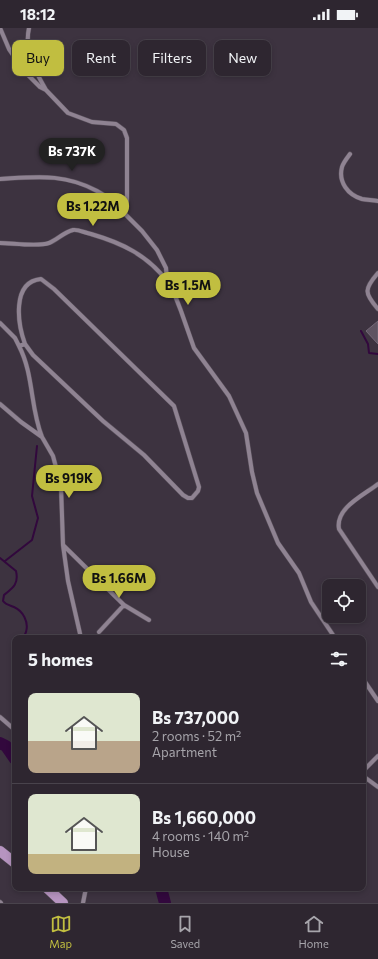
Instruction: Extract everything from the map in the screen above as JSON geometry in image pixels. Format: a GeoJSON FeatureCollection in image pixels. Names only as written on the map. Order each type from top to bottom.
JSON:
{"type":"FeatureCollection","features":[{"type":"Feature","properties":{"kind":"main road"},"geometry":{"type":"LineString","coordinates":[[0,851],[12,861]]}},
{"type":"Feature","properties":{"kind":"main road"},"geometry":{"type":"LineString","coordinates":[[49,891],[63,903]]}},
{"type":"Feature","properties":{"kind":"street"},"geometry":{"type":"LineString","coordinates":[[0,28],[9,49],[24,72],[40,87],[46,90]]}},
{"type":"Feature","properties":{"kind":"street"},"geometry":{"type":"LineString","coordinates":[[29,28],[27,37],[28,49],[37,74],[46,90],[68,113],[92,122],[116,124],[124,130],[127,138],[127,199],[125,214]]}},
{"type":"Feature","properties":{"kind":"street"},"geometry":{"type":"LineString","coordinates":[[350,154],[342,166],[341,175],[344,186],[351,194],[362,199],[378,201]]}},
{"type":"Feature","properties":{"kind":"street"},"geometry":{"type":"LineString","coordinates":[[0,179],[48,177],[72,180],[109,198],[119,206],[157,250],[166,268],[167,281]]}},
{"type":"Feature","properties":{"kind":"street"},"geometry":{"type":"LineString","coordinates":[[0,243],[48,243],[67,232],[74,230],[110,239],[150,262],[159,271],[167,281],[179,305],[194,348],[229,396],[243,424],[248,442],[252,472],[257,493],[278,543],[299,573],[311,602],[333,635]]}},
{"type":"Feature","properties":{"kind":"street"},"geometry":{"type":"LineString","coordinates":[[378,273],[368,284],[366,290],[368,296],[378,309]]}},
{"type":"Feature","properties":{"kind":"street"},"geometry":{"type":"LineString","coordinates":[[41,279],[60,295],[174,406],[198,487],[196,495],[192,498],[183,496],[144,456],[103,421],[33,355],[25,344],[20,332],[18,318],[19,304],[23,290],[30,282],[41,279]]}},
{"type":"Feature","properties":{"kind":"street"},"geometry":{"type":"LineString","coordinates":[[0,323],[15,338],[27,365],[37,424],[42,437],[53,456],[60,486],[63,545],[68,581],[80,635]]}},
{"type":"Feature","properties":{"kind":"street"},"geometry":{"type":"LineString","coordinates":[[19,346],[25,344]]}},
{"type":"Feature","properties":{"kind":"street"},"geometry":{"type":"LineString","coordinates":[[0,404],[42,437]]}},
{"type":"Feature","properties":{"kind":"street"},"geometry":{"type":"LineString","coordinates":[[378,484],[355,500],[340,517],[338,522],[339,529],[378,587]]}},
{"type":"Feature","properties":{"kind":"street"},"geometry":{"type":"LineString","coordinates":[[63,545],[124,605],[148,620]]}},
{"type":"Feature","properties":{"kind":"street"},"geometry":{"type":"LineString","coordinates":[[99,632],[124,605]]}},
{"type":"Feature","properties":{"kind":"street"},"geometry":{"type":"LineString","coordinates":[[366,684],[378,702]]}},
{"type":"Feature","properties":{"kind":"street"},"geometry":{"type":"LineString","coordinates":[[0,717],[12,727]]}},
{"type":"Feature","properties":{"kind":"street"},"geometry":{"type":"LineString","coordinates":[[366,768],[378,756]]}},
{"type":"Feature","properties":{"kind":"street"},"geometry":{"type":"LineString","coordinates":[[366,778],[378,788]]}},
{"type":"Feature","properties":{"kind":"street"},"geometry":{"type":"LineString","coordinates":[[83,903],[85,891]]}},
{"type":"Feature","properties":{"kind":"building"},"geometry":{"type":"Polygon","coordinates":[[[378,321],[378,344],[366,331],[378,321]]]}},
{"type":"Feature","properties":{"kind":"waterway"},"geometry":{"type":"LineString","coordinates":[[361,331],[368,344],[369,353],[378,354]]}},
{"type":"Feature","properties":{"kind":"waterway"},"geometry":{"type":"LineString","coordinates":[[5,561],[32,540],[38,518],[32,496],[37,446]]}},
{"type":"Feature","properties":{"kind":"waterway"},"geometry":{"type":"LineString","coordinates":[[0,558],[16,571],[16,582],[13,588],[4,595],[3,601],[23,614],[27,624],[24,635]]}},
{"type":"Feature","properties":{"kind":"waterway"},"geometry":{"type":"LineString","coordinates":[[0,743],[6,746],[12,755]]}},
{"type":"Feature","properties":{"kind":"waterway"},"geometry":{"type":"LineString","coordinates":[[162,891],[165,903]]}}]}
